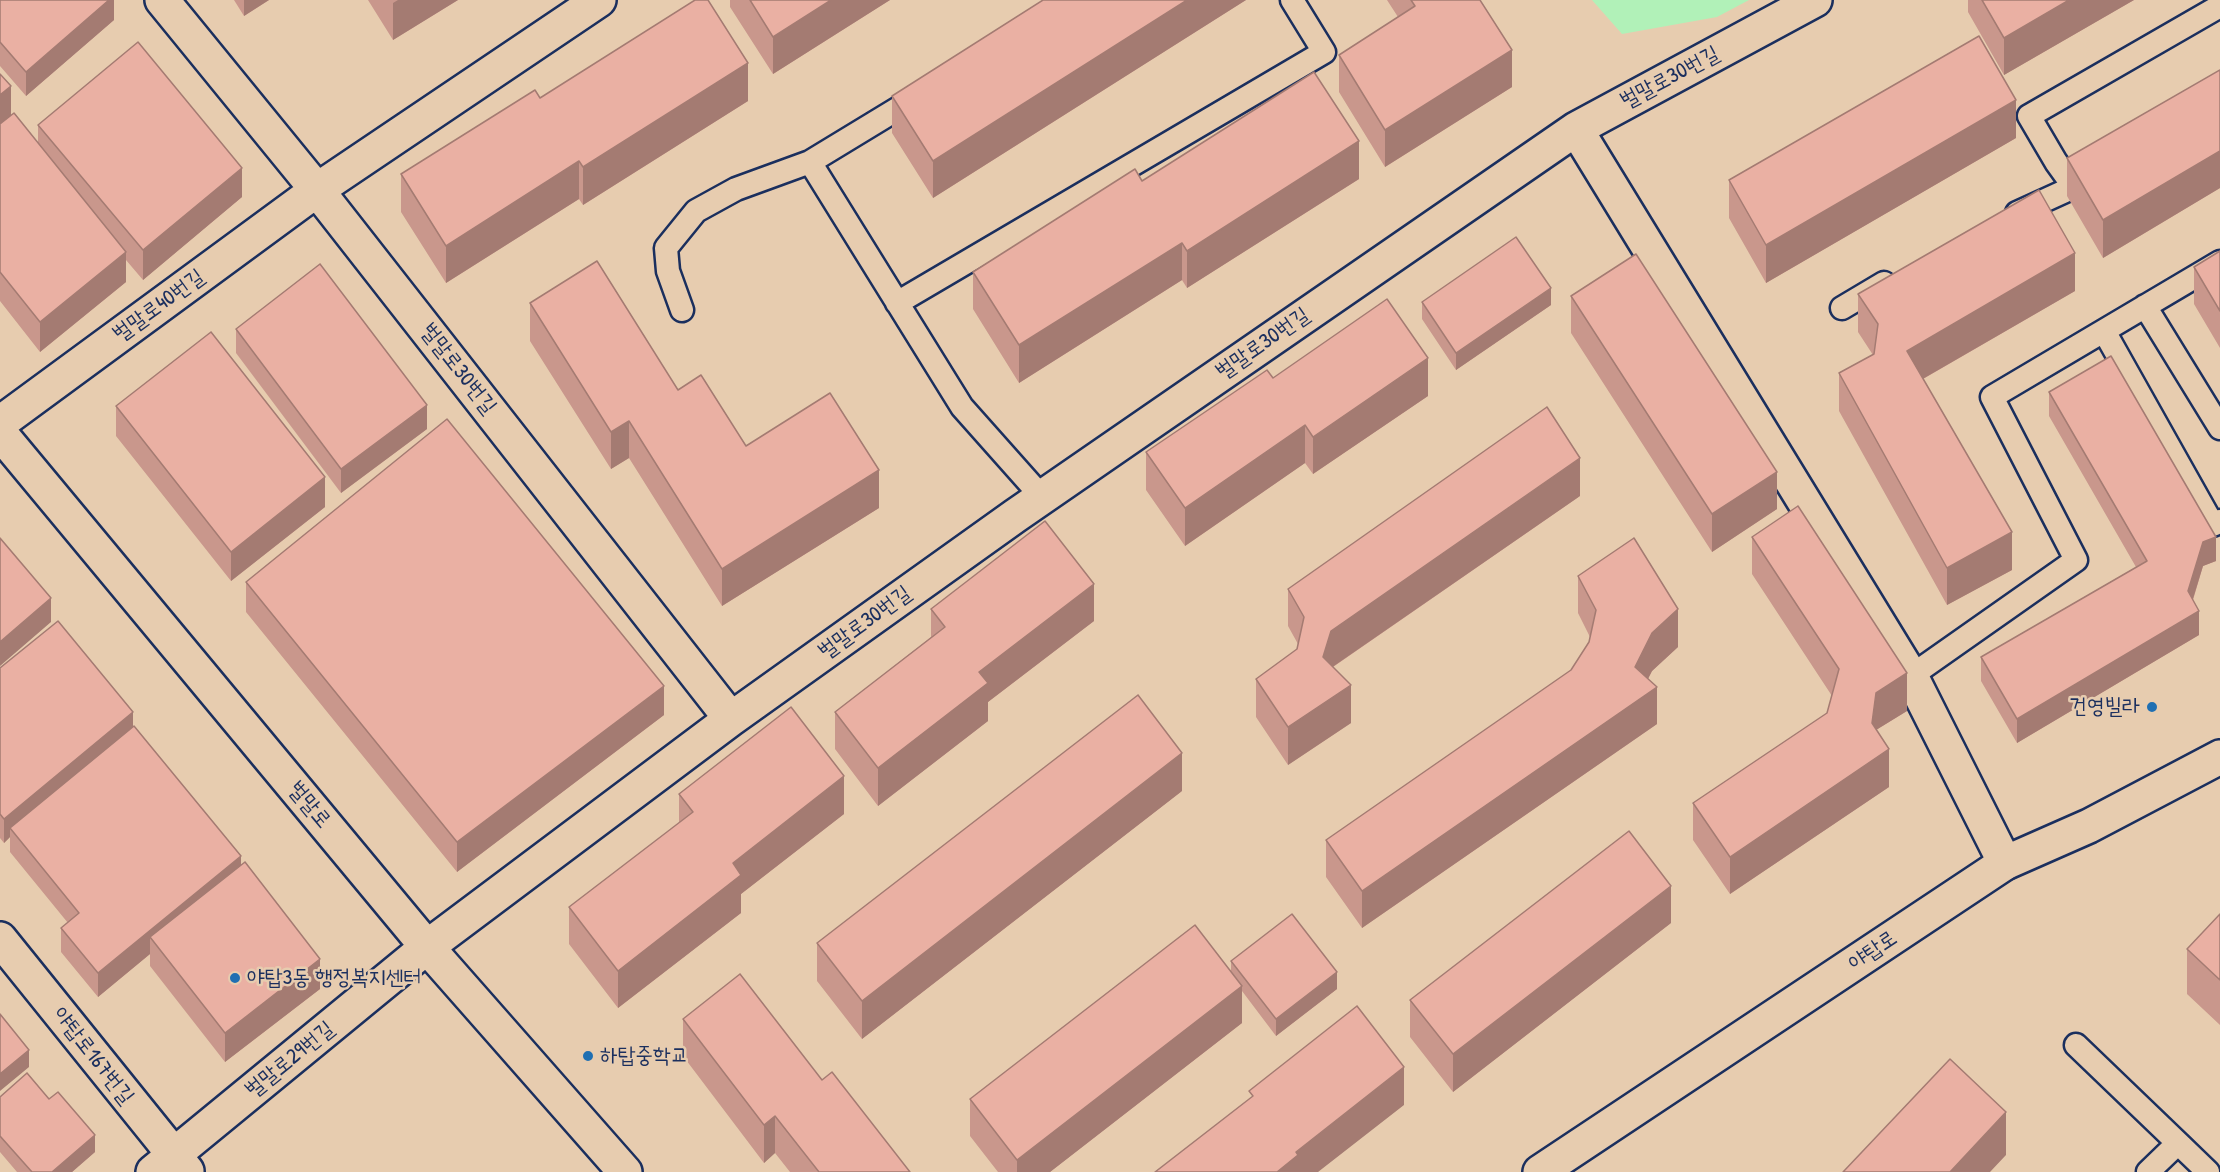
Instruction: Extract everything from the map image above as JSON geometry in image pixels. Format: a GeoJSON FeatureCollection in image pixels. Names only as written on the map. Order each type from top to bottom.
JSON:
{"type":"FeatureCollection","features":[{"type":"Feature","properties":{"kind":"street"},"geometry":{"type":"LineString","coordinates":[[162,0],[318,189]]}},
{"type":"Feature","properties":{"kind":"street","name":"벌말로40번길"},"geometry":{"type":"LineString","coordinates":[[0,423],[318,189],[599,0]]}},
{"type":"Feature","properties":{"kind":"street","name":"벌말로30번길"},"geometry":{"type":"LineString","coordinates":[[427,947],[731,719],[1042,496],[1576,129],[1815,0]]}},
{"type":"Feature","properties":{"kind":"street"},"geometry":{"type":"LineString","coordinates":[[1576,129],[1911,676],[2005,863]]}},
{"type":"Feature","properties":{"kind":"street","name":"벌말로30번길"},"geometry":{"type":"LineString","coordinates":[[318,189],[731,719]]}},
{"type":"Feature","properties":{"kind":"street","name":"벌말로"},"geometry":{"type":"LineString","coordinates":[[0,433],[427,947],[625,1172]]}},
{"type":"Feature","properties":{"kind":"street","name":"야탑로"},"geometry":{"type":"LineString","coordinates":[[1540,1172],[2005,863],[2089,826],[2220,757]]}},
{"type":"Feature","properties":{"kind":"street","name":"야탑로167번길"},"geometry":{"type":"LineString","coordinates":[[0,939],[171,1167]]}},
{"type":"Feature","properties":{"kind":"street","name":"벌말로29번길"},"geometry":{"type":"LineString","coordinates":[[171,1167],[427,947]]}},
{"type":"Feature","properties":{"kind":"lane"},"geometry":{"type":"LineString","coordinates":[[897,303],[1324,52],[1292,0]]}},
{"type":"Feature","properties":{"kind":"lane"},"geometry":{"type":"LineString","coordinates":[[2074,187],[2056,162],[2029,116],[2220,6]]}},
{"type":"Feature","properties":{"kind":"lane"},"geometry":{"type":"LineString","coordinates":[[682,310],[668,271],[666,248],[696,212],[736,189],[810,162],[933,87]]}},
{"type":"Feature","properties":{"kind":"lane"},"geometry":{"type":"LineString","coordinates":[[810,162],[962,407],[1042,496]]}},
{"type":"Feature","properties":{"kind":"lane"},"geometry":{"type":"LineString","coordinates":[[1994,224],[2074,187],[2113,164]]}},
{"type":"Feature","properties":{"kind":"lane"},"geometry":{"type":"LineString","coordinates":[[1911,676],[2076,560],[1992,397],[2220,261]]}},
{"type":"Feature","properties":{"kind":"lane"},"geometry":{"type":"LineString","coordinates":[[1842,308],[1904,272]]}},
{"type":"Feature","properties":{"kind":"lane"},"geometry":{"type":"LineString","coordinates":[[2145,306],[2220,428]]}},
{"type":"Feature","properties":{"kind":"lane"},"geometry":{"type":"LineString","coordinates":[[2104,331],[2213,525],[2220,521]]}},
{"type":"Feature","properties":{"kind":"lane"},"geometry":{"type":"LineString","coordinates":[[2076,1046],[2208,1172]]}},
{"type":"Feature","properties":{"kind":"lane"},"geometry":{"type":"LineString","coordinates":[[2148,1172],[2178,1143]]}},
{"type":"Feature","properties":{"kind":"green space"},"geometry":{"type":"Polygon","coordinates":[[[1592,0],[1749,0],[1717,17],[1622,34],[1592,0]]]}},
{"type":"Feature","properties":{"kind":"building"},"geometry":{"type":"Polygon","coordinates":[[[0,0],[109,0],[26,72],[0,42],[0,0]]]}},
{"type":"Feature","properties":{"kind":"building"},"geometry":{"type":"Polygon","coordinates":[[[695,0],[708,0],[748,63],[583,167],[579,161],[446,246],[401,174],[535,90],[540,98],[695,0]]]}},
{"type":"Feature","properties":{"kind":"building"},"geometry":{"type":"Polygon","coordinates":[[[750,0],[831,0],[773,37],[750,0]]]}},
{"type":"Feature","properties":{"kind":"building"},"geometry":{"type":"Polygon","coordinates":[[[1043,0],[1187,0],[933,161],[892,96],[1043,0]]]}},
{"type":"Feature","properties":{"kind":"building"},"geometry":{"type":"Polygon","coordinates":[[[1411,0],[1480,0],[1512,50],[1385,130],[1339,55],[1415,6],[1411,0]]]}},
{"type":"Feature","properties":{"kind":"building"},"geometry":{"type":"Polygon","coordinates":[[[1982,0],[2069,0],[2004,38],[1982,0]]]}},
{"type":"Feature","properties":{"kind":"building"},"geometry":{"type":"Polygon","coordinates":[[[1979,36],[2016,100],[1766,245],[1729,180],[1979,36]]]}},
{"type":"Feature","properties":{"kind":"building"},"geometry":{"type":"Polygon","coordinates":[[[138,42],[242,168],[143,250],[38,125],[138,42]]]}},
{"type":"Feature","properties":{"kind":"building"},"geometry":{"type":"Polygon","coordinates":[[[2220,70],[2220,151],[2103,220],[2067,158],[2220,70]]]}},
{"type":"Feature","properties":{"kind":"building"},"geometry":{"type":"Polygon","coordinates":[[[1314,72],[1359,141],[1187,251],[1182,243],[1019,345],[973,272],[1135,169],[1142,181],[1314,72]]]}},
{"type":"Feature","properties":{"kind":"building"},"geometry":{"type":"Polygon","coordinates":[[[0,74],[11,86],[0,95],[0,74]]]}},
{"type":"Feature","properties":{"kind":"building"},"geometry":{"type":"Polygon","coordinates":[[[14,113],[126,252],[40,322],[0,272],[0,124],[14,113]]]}},
{"type":"Feature","properties":{"kind":"building"},"geometry":{"type":"Polygon","coordinates":[[[2039,190],[2075,253],[1907,351],[2012,532],[1947,568],[1839,373],[1874,354],[1878,324],[1858,294],[2039,190]]]}},
{"type":"Feature","properties":{"kind":"building"},"geometry":{"type":"Polygon","coordinates":[[[1516,237],[1551,288],[1456,353],[1422,302],[1516,237]]]}},
{"type":"Feature","properties":{"kind":"building"},"geometry":{"type":"Polygon","coordinates":[[[2220,251],[2220,311],[2194,267],[2220,251]]]}},
{"type":"Feature","properties":{"kind":"building"},"geometry":{"type":"Polygon","coordinates":[[[1636,254],[1777,472],[1712,514],[1571,296],[1636,254]]]}},
{"type":"Feature","properties":{"kind":"building"},"geometry":{"type":"Polygon","coordinates":[[[597,261],[678,390],[701,375],[746,446],[830,393],[879,470],[722,569],[629,421],[611,432],[530,303],[597,261]]]}},
{"type":"Feature","properties":{"kind":"building"},"geometry":{"type":"Polygon","coordinates":[[[320,264],[427,405],[341,469],[236,329],[320,264]]]}},
{"type":"Feature","properties":{"kind":"building"},"geometry":{"type":"Polygon","coordinates":[[[1387,299],[1428,358],[1313,437],[1305,425],[1185,508],[1146,452],[1267,370],[1273,378],[1387,299]]]}},
{"type":"Feature","properties":{"kind":"building"},"geometry":{"type":"Polygon","coordinates":[[[211,332],[325,477],[231,552],[116,406],[211,332]]]}},
{"type":"Feature","properties":{"kind":"building"},"geometry":{"type":"Polygon","coordinates":[[[2111,356],[2216,537],[2203,542],[2188,591],[2199,611],[2017,719],[1981,657],[2147,561],[2049,392],[2111,356]]]}},
{"type":"Feature","properties":{"kind":"building"},"geometry":{"type":"Polygon","coordinates":[[[1547,407],[1580,458],[1331,631],[1323,657],[1351,685],[1288,727],[1256,679],[1297,649],[1304,617],[1288,589],[1547,407]]]}},
{"type":"Feature","properties":{"kind":"building"},"geometry":{"type":"Polygon","coordinates":[[[447,419],[664,686],[457,842],[246,582],[447,419]]]}},
{"type":"Feature","properties":{"kind":"building"},"geometry":{"type":"Polygon","coordinates":[[[1798,506],[1907,673],[1876,693],[1872,723],[1889,749],[1730,857],[1693,803],[1827,713],[1839,669],[1752,537],[1798,506]]]}},
{"type":"Feature","properties":{"kind":"building"},"geometry":{"type":"Polygon","coordinates":[[[1045,521],[1094,584],[979,672],[988,683],[878,768],[835,712],[945,627],[931,609],[1045,521]]]}},
{"type":"Feature","properties":{"kind":"building"},"geometry":{"type":"Polygon","coordinates":[[[0,538],[51,598],[0,642],[0,538]]]}},
{"type":"Feature","properties":{"kind":"building"},"geometry":{"type":"Polygon","coordinates":[[[1634,538],[1678,609],[1652,633],[1635,667],[1657,687],[1362,891],[1326,840],[1571,670],[1589,642],[1596,610],[1578,576],[1634,538]]]}},
{"type":"Feature","properties":{"kind":"building"},"geometry":{"type":"Polygon","coordinates":[[[58,621],[133,712],[4,819],[0,814],[0,668],[58,621]]]}},
{"type":"Feature","properties":{"kind":"building"},"geometry":{"type":"Polygon","coordinates":[[[1138,695],[1182,753],[862,1001],[817,943],[1138,695]]]}},
{"type":"Feature","properties":{"kind":"building"},"geometry":{"type":"Polygon","coordinates":[[[791,707],[844,776],[733,863],[741,875],[618,971],[569,907],[693,812],[679,794],[791,707]]]}},
{"type":"Feature","properties":{"kind":"building"},"geometry":{"type":"Polygon","coordinates":[[[134,726],[241,856],[98,973],[61,928],[79,913],[10,828],[134,726]]]}},
{"type":"Feature","properties":{"kind":"building"},"geometry":{"type":"Polygon","coordinates":[[[1629,831],[1671,886],[1453,1054],[1410,1000],[1629,831]]]}},
{"type":"Feature","properties":{"kind":"building","name":"야탑3동 행정복지센터"},"geometry":{"type":"Polygon","coordinates":[[[245,862],[320,959],[225,1033],[150,937],[245,862]]]}},
{"type":"Feature","properties":{"kind":"building"},"geometry":{"type":"Polygon","coordinates":[[[1292,914],[1337,972],[1276,1019],[1231,961],[1292,914]]]}},
{"type":"Feature","properties":{"kind":"building"},"geometry":{"type":"Polygon","coordinates":[[[2220,914],[2220,980],[2187,949],[2220,914]]]}},
{"type":"Feature","properties":{"kind":"building"},"geometry":{"type":"Polygon","coordinates":[[[1195,925],[1242,986],[1017,1160],[970,1099],[1195,925]]]}},
{"type":"Feature","properties":{"kind":"building"},"geometry":{"type":"Polygon","coordinates":[[[740,974],[822,1080],[832,1072],[910,1172],[819,1172],[775,1116],[764,1125],[683,1019],[740,974]]]}},
{"type":"Feature","properties":{"kind":"building"},"geometry":{"type":"Polygon","coordinates":[[[1357,1006],[1404,1067],[1296,1152],[1298,1155],[1277,1172],[1155,1172],[1253,1096],[1249,1091],[1357,1006]]]}},
{"type":"Feature","properties":{"kind":"building"},"geometry":{"type":"Polygon","coordinates":[[[0,1014],[29,1050],[0,1074],[0,1014]]]}},
{"type":"Feature","properties":{"kind":"building"},"geometry":{"type":"Polygon","coordinates":[[[1950,1059],[2006,1112],[1950,1172],[1843,1172],[1950,1059]]]}},
{"type":"Feature","properties":{"kind":"building"},"geometry":{"type":"Polygon","coordinates":[[[27,1073],[49,1099],[58,1092],[95,1135],[52,1172],[32,1172],[0,1136],[0,1097],[27,1073]]]}},
{"type":"Feature","properties":{"kind":"place","name":"건영빌라"},"geometry":{"type":"Point","coordinates":[2152,707]}},
{"type":"Feature","properties":{"kind":"place","name":"야탑3동 행정복지센터"},"geometry":{"type":"Point","coordinates":[235,978]}},
{"type":"Feature","properties":{"kind":"place","name":"하탑중학교"},"geometry":{"type":"Point","coordinates":[588,1056]}}]}
